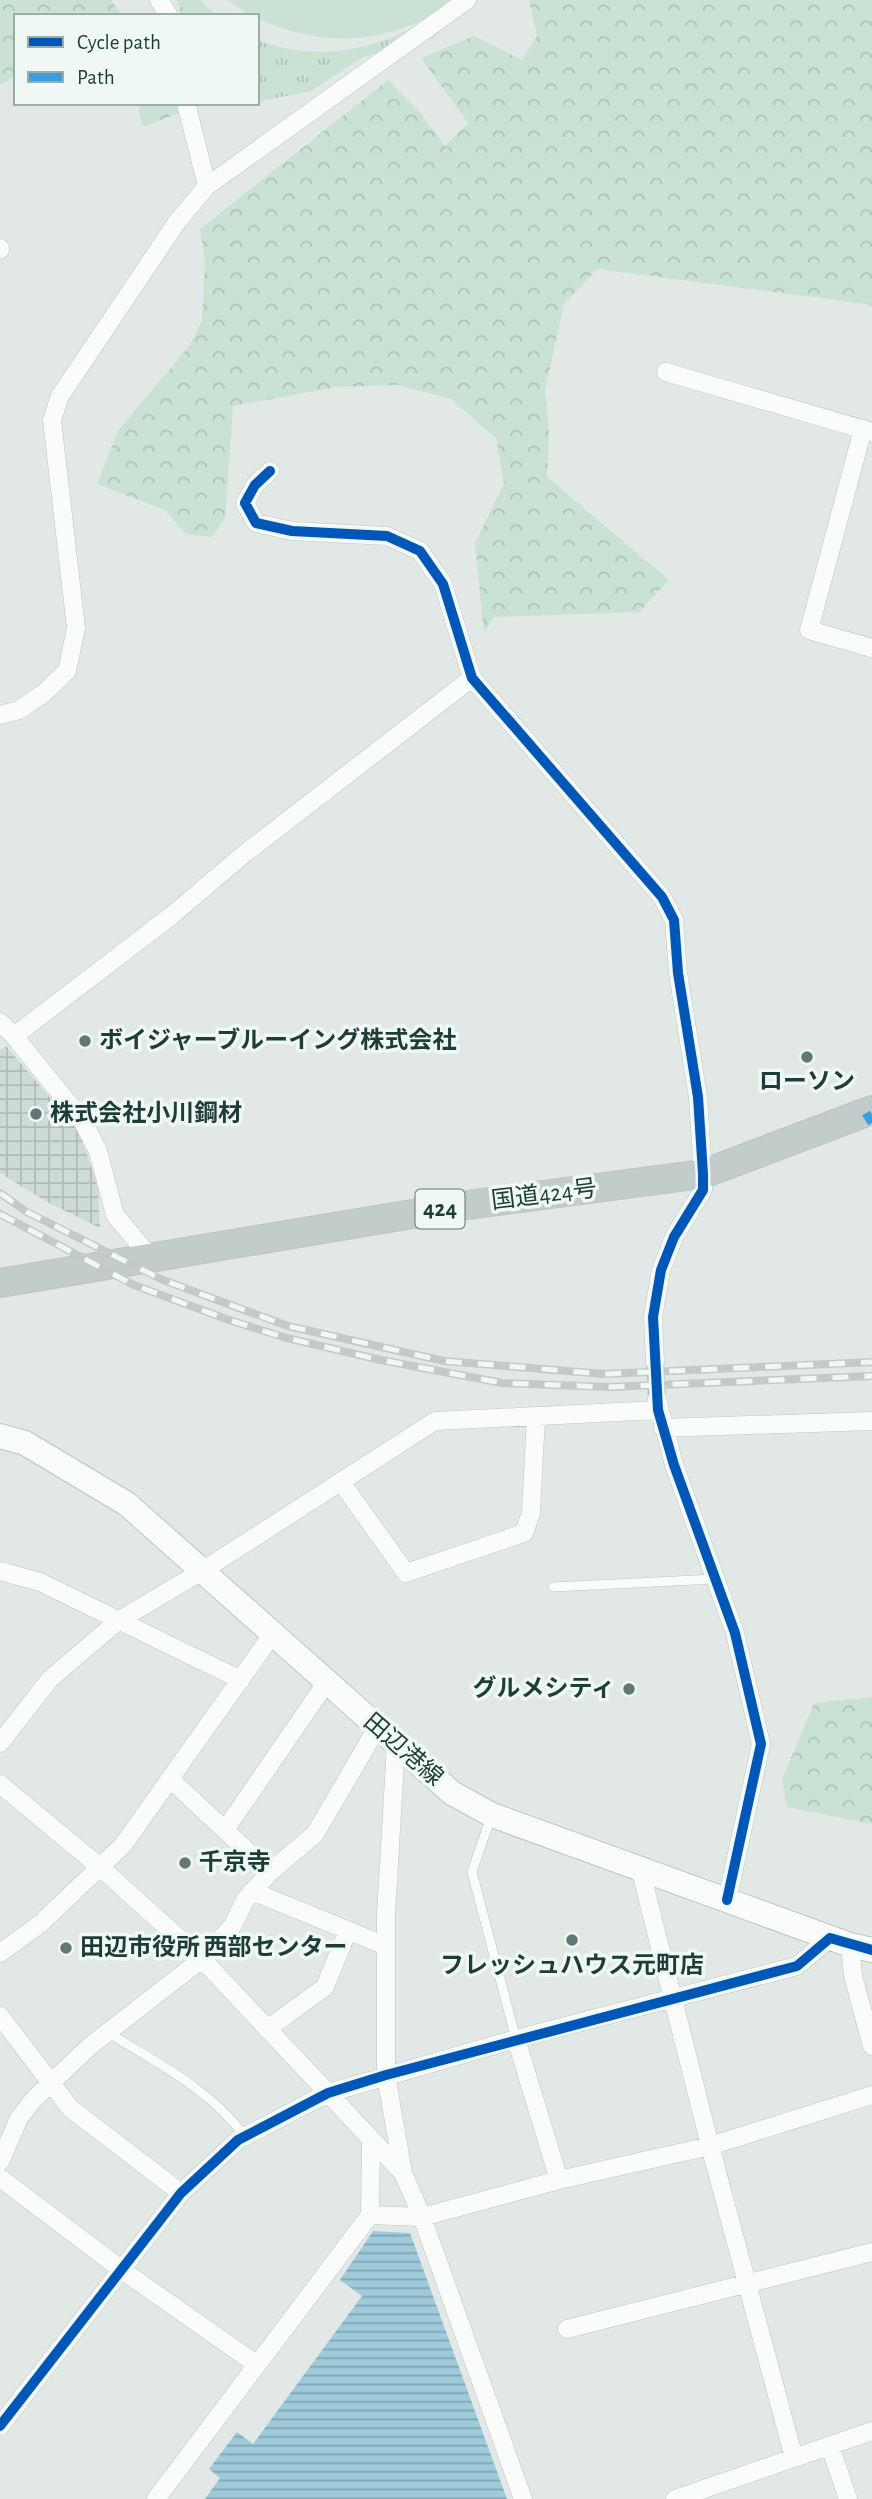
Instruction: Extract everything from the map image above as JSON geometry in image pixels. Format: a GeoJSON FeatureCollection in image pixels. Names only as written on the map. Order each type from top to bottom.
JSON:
{"type":"FeatureCollection","features":[{"type":"Feature","properties":{"kind":"highway","name":"国道424号"},"geometry":{"type":"LineString","coordinates":[[0,1283],[460,1206],[703,1174],[872,1110]]}},
{"type":"Feature","properties":{"kind":"main road","name":"田辺港線"},"geometry":{"type":"LineString","coordinates":[[0,1436],[35,1449],[127,1504],[452,1793],[492,1815],[851,1944]]}},
{"type":"Feature","properties":{"kind":"street"},"geometry":{"type":"LineString","coordinates":[[0,715],[19,709],[44,693],[67,671],[76,628],[52,420],[61,396],[177,222],[207,186],[467,0]]}},
{"type":"Feature","properties":{"kind":"street"},"geometry":{"type":"LineString","coordinates":[[187,105],[207,186]]}},
{"type":"Feature","properties":{"kind":"street"},"geometry":{"type":"LineString","coordinates":[[666,372],[867,430],[809,630],[872,648]]}},
{"type":"Feature","properties":{"kind":"street"},"geometry":{"type":"LineString","coordinates":[[270,471],[255,485],[245,503],[256,523],[292,531],[387,536],[419,551],[443,584],[472,678],[662,897],[674,920],[678,973],[698,1097],[703,1190],[674,1237],[661,1269],[653,1317],[655,1362]]}},
{"type":"Feature","properties":{"kind":"street"},"geometry":{"type":"LineString","coordinates":[[14,1035],[171,916],[244,854],[472,678]]}},
{"type":"Feature","properties":{"kind":"street"},"geometry":{"type":"LineString","coordinates":[[0,1022],[14,1035],[82,1120],[98,1151],[115,1215],[149,1256]]}},
{"type":"Feature","properties":{"kind":"street"},"geometry":{"type":"LineString","coordinates":[[0,1743],[51,1679],[118,1621],[202,1571],[435,1421],[536,1416],[658,1404],[663,1428],[735,1633],[761,1744],[727,1900]]}},
{"type":"Feature","properties":{"kind":"street"},"geometry":{"type":"LineString","coordinates":[[341,1482],[406,1573],[511,1538],[524,1533],[531,1513],[536,1416]]}},
{"type":"Feature","properties":{"kind":"street"},"geometry":{"type":"LineString","coordinates":[[663,1428],[872,1421]]}},
{"type":"Feature","properties":{"kind":"street"},"geometry":{"type":"LineString","coordinates":[[0,1571],[40,1582],[241,1680]]}},
{"type":"Feature","properties":{"kind":"street"},"geometry":{"type":"LineString","coordinates":[[0,1954],[40,1924],[123,1845],[272,1635]]}},
{"type":"Feature","properties":{"kind":"street"},"geometry":{"type":"LineString","coordinates":[[225,1830],[326,1683]]}},
{"type":"Feature","properties":{"kind":"street"},"geometry":{"type":"LineString","coordinates":[[0,2162],[19,2118],[50,2085],[107,2032],[202,1959],[233,1925],[252,1891],[315,1834],[377,1728]]}},
{"type":"Feature","properties":{"kind":"street"},"geometry":{"type":"LineString","coordinates":[[396,1745],[386,1946],[386,2076],[403,2173],[422,2217],[523,2499]]}},
{"type":"Feature","properties":{"kind":"street"},"geometry":{"type":"LineString","coordinates":[[171,1780],[270,1872]]}},
{"type":"Feature","properties":{"kind":"street"},"geometry":{"type":"LineString","coordinates":[[0,1784],[101,1868],[202,1959],[403,2173]]}},
{"type":"Feature","properties":{"kind":"street"},"geometry":{"type":"LineString","coordinates":[[640,1868],[710,2146],[794,2458]]}},
{"type":"Feature","properties":{"kind":"street"},"geometry":{"type":"LineString","coordinates":[[252,1891],[386,1946]]}},
{"type":"Feature","properties":{"kind":"street"},"geometry":{"type":"LineString","coordinates":[[267,2029],[325,1987],[348,1930]]}},
{"type":"Feature","properties":{"kind":"street"},"geometry":{"type":"LineString","coordinates":[[3,2415],[122,2270],[181,2193],[245,2137],[328,2093],[516,2039],[797,1966],[851,1944],[853,1976],[872,2046]]}},
{"type":"Feature","properties":{"kind":"street"},"geometry":{"type":"LineString","coordinates":[[0,2016],[50,2085],[71,2108],[181,2193]]}},
{"type":"Feature","properties":{"kind":"street"},"geometry":{"type":"LineString","coordinates":[[516,2039],[559,2180]]}},
{"type":"Feature","properties":{"kind":"street"},"geometry":{"type":"LineString","coordinates":[[370,2215],[422,2217],[559,2180],[710,2146],[872,2095]]}},
{"type":"Feature","properties":{"kind":"street"},"geometry":{"type":"LineString","coordinates":[[156,2499],[370,2215],[371,2140]]}},
{"type":"Feature","properties":{"kind":"street"},"geometry":{"type":"LineString","coordinates":[[0,2178],[122,2270],[257,2365]]}},
{"type":"Feature","properties":{"kind":"street"},"geometry":{"type":"LineString","coordinates":[[567,2329],[872,2252]]}},
{"type":"Feature","properties":{"kind":"street"},"geometry":{"type":"LineString","coordinates":[[675,2499],[872,2431]]}},
{"type":"Feature","properties":{"kind":"street"},"geometry":{"type":"LineString","coordinates":[[830,2446],[848,2499]]}},
{"type":"Feature","properties":{"kind":"lane"},"geometry":{"type":"LineString","coordinates":[[553,1587],[716,1579]]}},
{"type":"Feature","properties":{"kind":"lane"},"geometry":{"type":"LineString","coordinates":[[492,1815],[472,1872],[516,2039]]}},
{"type":"Feature","properties":{"kind":"lane"},"geometry":{"type":"LineString","coordinates":[[107,2032],[196,2088],[231,2117],[245,2137]]}},
{"type":"Feature","properties":{"kind":"shaded area"},"geometry":{"type":"Polygon","coordinates":[[[6,1046],[80,1133],[98,1188],[100,1228],[47,1202],[0,1173],[0,1050],[6,1046]]]}},
{"type":"Feature","properties":{"kind":"green space"},"geometry":{"type":"Polygon","coordinates":[[[0,0],[111,0],[121,14],[14,14],[14,76],[0,85],[0,0]]]}},
{"type":"Feature","properties":{"kind":"green space"},"geometry":{"type":"Polygon","coordinates":[[[176,0],[200,0],[215,14],[182,14],[176,0]]]}},
{"type":"Feature","properties":{"kind":"green space"},"geometry":{"type":"Polygon","coordinates":[[[227,0],[457,0],[429,17],[400,29],[371,36],[312,36],[283,28],[259,18],[259,14],[252,14],[227,0]]]}},
{"type":"Feature","properties":{"kind":"green space"},"geometry":{"type":"Polygon","coordinates":[[[469,0],[433,38],[363,57],[311,91],[259,102],[259,41],[314,52],[341,51],[367,46],[417,26],[469,0]]]}},
{"type":"Feature","properties":{"kind":"green space"},"geometry":{"type":"Polygon","coordinates":[[[529,0],[872,0],[872,307],[867,304],[597,269],[564,304],[545,390],[549,433],[547,477],[669,580],[639,612],[494,617],[484,632],[475,544],[504,483],[496,438],[451,399],[398,385],[337,387],[233,406],[225,518],[212,537],[186,534],[165,510],[97,484],[118,431],[190,345],[202,321],[205,261],[200,229],[388,80],[419,111],[445,146],[468,123],[421,58],[474,36],[522,60],[537,36],[529,0]]]}},
{"type":"Feature","properties":{"kind":"green space"},"geometry":{"type":"Polygon","coordinates":[[[138,105],[184,105],[187,110],[143,127],[138,105]]]}},
{"type":"Feature","properties":{"kind":"green space"},"geometry":{"type":"Polygon","coordinates":[[[872,1697],[872,1824],[787,1807],[782,1780],[814,1703],[872,1697]]]}},
{"type":"Feature","properties":{"kind":"water"},"geometry":{"type":"Polygon","coordinates":[[[373,2231],[410,2233],[507,2499],[205,2499],[220,2478],[209,2469],[237,2432],[253,2444],[362,2296],[340,2280],[373,2231]]]}},
{"type":"Feature","properties":{"kind":"tunnel"},"geometry":{"type":"LineString","coordinates":[[655,1362],[657,1399]]}},
{"type":"Feature","properties":{"kind":"railway"},"geometry":{"type":"LineString","coordinates":[[0,1193],[27,1212],[163,1280],[288,1326],[444,1361],[605,1374],[872,1362]]}},
{"type":"Feature","properties":{"kind":"railway"},"geometry":{"type":"LineString","coordinates":[[0,1214],[134,1285],[229,1320],[283,1337],[376,1359],[502,1383],[609,1387],[872,1376]]}},
{"type":"Feature","properties":{"kind":"marked path"},"geometry":{"type":"LineString","coordinates":[[866,1113],[872,1123]]}},
{"type":"Feature","properties":{"kind":"cycle path"},"geometry":{"type":"LineString","coordinates":[[270,471],[255,485],[245,503],[256,523],[292,531],[387,536],[420,551],[443,584],[472,678],[662,897],[674,920],[678,973],[698,1097],[703,1190],[674,1237],[661,1270],[653,1317],[658,1410],[674,1465],[735,1633],[761,1744],[727,1900]]}},
{"type":"Feature","properties":{"kind":"cycle path"},"geometry":{"type":"LineString","coordinates":[[0,2426],[181,2193],[238,2140],[328,2093],[386,2075],[797,1966],[830,1938],[872,1950]]}},
{"type":"Feature","properties":{"kind":"place","name":"ボイジャーブルーイング株式会社"},"geometry":{"type":"Point","coordinates":[85,1041]}},
{"type":"Feature","properties":{"kind":"place","name":"ローソン"},"geometry":{"type":"Point","coordinates":[807,1057]}},
{"type":"Feature","properties":{"kind":"place","name":"株式会社小川鋼材"},"geometry":{"type":"Point","coordinates":[36,1114]}},
{"type":"Feature","properties":{"kind":"place","name":"グルメシティ"},"geometry":{"type":"Point","coordinates":[629,1689]}},
{"type":"Feature","properties":{"kind":"place","name":"千京寺"},"geometry":{"type":"Point","coordinates":[185,1863]}},
{"type":"Feature","properties":{"kind":"place","name":"フレッシュハウス元町店"},"geometry":{"type":"Point","coordinates":[572,1940]}},
{"type":"Feature","properties":{"kind":"place","name":"田辺市役所 西部センター"},"geometry":{"type":"Point","coordinates":[66,1948]}}]}
